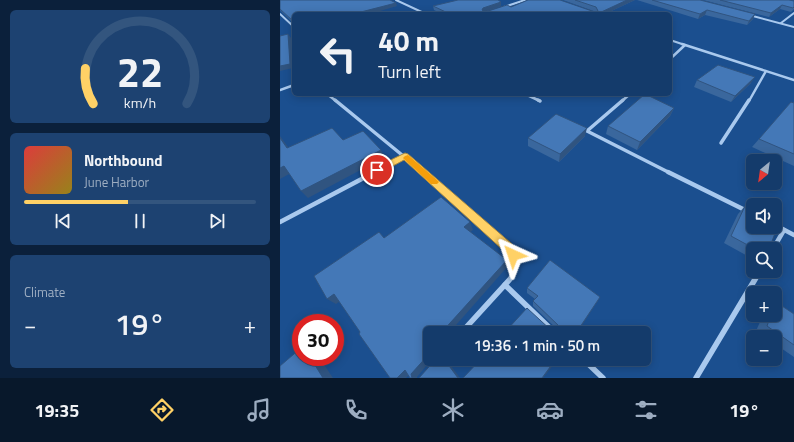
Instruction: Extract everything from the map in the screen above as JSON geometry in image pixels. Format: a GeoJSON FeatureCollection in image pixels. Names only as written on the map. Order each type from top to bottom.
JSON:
{"type":"FeatureCollection","features":[{"type":"Feature","properties":{"kind":"street"},"geometry":{"type":"LineString","coordinates":[[396,0],[422,12]]}},
{"type":"Feature","properties":{"kind":"street"},"geometry":{"type":"LineString","coordinates":[[498,9],[525,0]]}},
{"type":"Feature","properties":{"kind":"street"},"geometry":{"type":"LineString","coordinates":[[280,14],[292,25]]}},
{"type":"Feature","properties":{"kind":"street"},"geometry":{"type":"LineString","coordinates":[[746,14],[794,26]]}},
{"type":"Feature","properties":{"kind":"street"},"geometry":{"type":"LineString","coordinates":[[781,23],[794,14]]}},
{"type":"Feature","properties":{"kind":"street"},"geometry":{"type":"LineString","coordinates":[[672,41],[794,80]]}},
{"type":"Feature","properties":{"kind":"street"},"geometry":{"type":"LineString","coordinates":[[672,57],[685,45]]}},
{"type":"Feature","properties":{"kind":"street"},"geometry":{"type":"LineString","coordinates":[[721,143],[766,71]]}},
{"type":"Feature","properties":{"kind":"street"},"geometry":{"type":"LineString","coordinates":[[280,90],[292,86]]}},
{"type":"Feature","properties":{"kind":"street"},"geometry":{"type":"LineString","coordinates":[[330,96],[405,156],[508,247],[516,262],[515,271],[505,285],[467,326]]}},
{"type":"Feature","properties":{"kind":"street"},"geometry":{"type":"LineString","coordinates":[[529,96],[540,101]]}},
{"type":"Feature","properties":{"kind":"street"},"geometry":{"type":"LineString","coordinates":[[628,96],[587,131],[746,210]]}},
{"type":"Feature","properties":{"kind":"street"},"geometry":{"type":"LineString","coordinates":[[280,222],[405,156]]}},
{"type":"Feature","properties":{"kind":"street"},"geometry":{"type":"LineString","coordinates":[[777,242],[784,230],[794,235]]}},
{"type":"Feature","properties":{"kind":"street"},"geometry":{"type":"LineString","coordinates":[[696,378],[756,278]]}},
{"type":"Feature","properties":{"kind":"street"},"geometry":{"type":"LineString","coordinates":[[505,285],[548,326]]}},
{"type":"Feature","properties":{"kind":"street"},"geometry":{"type":"LineString","coordinates":[[590,366],[602,378]]}},
{"type":"Feature","properties":{"kind":"building"},"geometry":{"type":"Polygon","coordinates":[[[280,0],[390,0],[396,3],[361,12],[292,12],[292,20],[280,9],[280,0]]]}},
{"type":"Feature","properties":{"kind":"building"},"geometry":{"type":"Polygon","coordinates":[[[458,0],[498,0],[501,2],[483,8],[482,10],[485,12],[446,12],[433,6],[458,0]]]}},
{"type":"Feature","properties":{"kind":"building"},"geometry":{"type":"Polygon","coordinates":[[[528,0],[560,0],[595,12],[485,12],[507,5],[511,7],[528,0]]]}},
{"type":"Feature","properties":{"kind":"building"},"geometry":{"type":"Polygon","coordinates":[[[575,0],[627,0],[601,12],[595,12],[598,11],[596,7],[575,0]]]}},
{"type":"Feature","properties":{"kind":"building"},"geometry":{"type":"Polygon","coordinates":[[[652,0],[700,0],[755,14],[749,21],[707,10],[700,14],[652,0]]]}},
{"type":"Feature","properties":{"kind":"building"},"geometry":{"type":"Polygon","coordinates":[[[720,0],[789,0],[794,1],[794,7],[782,5],[771,13],[720,0]]]}},
{"type":"Feature","properties":{"kind":"building"},"geometry":{"type":"Polygon","coordinates":[[[288,34],[290,64],[280,66],[280,36],[288,34]]]}},
{"type":"Feature","properties":{"kind":"building"},"geometry":{"type":"Polygon","coordinates":[[[718,65],[755,77],[735,96],[697,80],[718,65]]]}},
{"type":"Feature","properties":{"kind":"building"},"geometry":{"type":"Polygon","coordinates":[[[643,96],[649,96],[674,108],[640,142],[608,126],[643,96]]]}},
{"type":"Feature","properties":{"kind":"building"},"geometry":{"type":"Polygon","coordinates":[[[791,102],[794,103],[794,154],[759,139],[791,102]]]}},
{"type":"Feature","properties":{"kind":"building"},"geometry":{"type":"Polygon","coordinates":[[[556,114],[587,128],[560,154],[528,138],[556,114]]]}},
{"type":"Feature","properties":{"kind":"building"},"geometry":{"type":"Polygon","coordinates":[[[332,128],[343,140],[363,131],[381,150],[301,191],[284,166],[280,168],[280,138],[287,148],[332,128]]]}},
{"type":"Feature","properties":{"kind":"building"},"geometry":{"type":"Polygon","coordinates":[[[441,197],[470,222],[464,227],[507,260],[447,326],[423,326],[423,361],[411,374],[412,378],[410,378],[405,370],[397,378],[390,378],[359,334],[360,332],[334,294],[327,299],[314,276],[379,232],[384,238],[441,197]]]}},
{"type":"Feature","properties":{"kind":"building"},"geometry":{"type":"Polygon","coordinates":[[[745,206],[746,234],[775,234],[772,242],[746,242],[746,244],[731,236],[745,206]]]}},
{"type":"Feature","properties":{"kind":"building"},"geometry":{"type":"Polygon","coordinates":[[[550,260],[600,297],[581,326],[559,326],[533,301],[538,296],[527,288],[550,260]]]}},
{"type":"Feature","properties":{"kind":"building"},"geometry":{"type":"Polygon","coordinates":[[[782,306],[794,314],[794,345],[782,337],[782,330],[773,330],[767,326],[768,322],[782,322],[782,306]]]}},
{"type":"Feature","properties":{"kind":"building"},"geometry":{"type":"Polygon","coordinates":[[[527,308],[546,326],[510,326],[527,308]]]}},
{"type":"Feature","properties":{"kind":"building"},"geometry":{"type":"Polygon","coordinates":[[[292,356],[292,366],[316,366],[323,378],[280,378],[280,366],[292,356]]]}},
{"type":"Feature","properties":{"kind":"building"},"geometry":{"type":"Polygon","coordinates":[[[430,366],[449,366],[458,378],[419,378],[430,366]]]}},
{"type":"Feature","properties":{"kind":"building"},"geometry":{"type":"Polygon","coordinates":[[[474,366],[551,366],[542,378],[463,378],[474,366]]]}},
{"type":"Feature","properties":{"kind":"slow traffic"},"geometry":{"type":"LineString","coordinates":[[408,158],[434,182]]}},
{"type":"Feature","properties":{"kind":"route"},"geometry":{"type":"LineString","coordinates":[[377,170],[405,156],[508,247],[513,255]]}}]}
